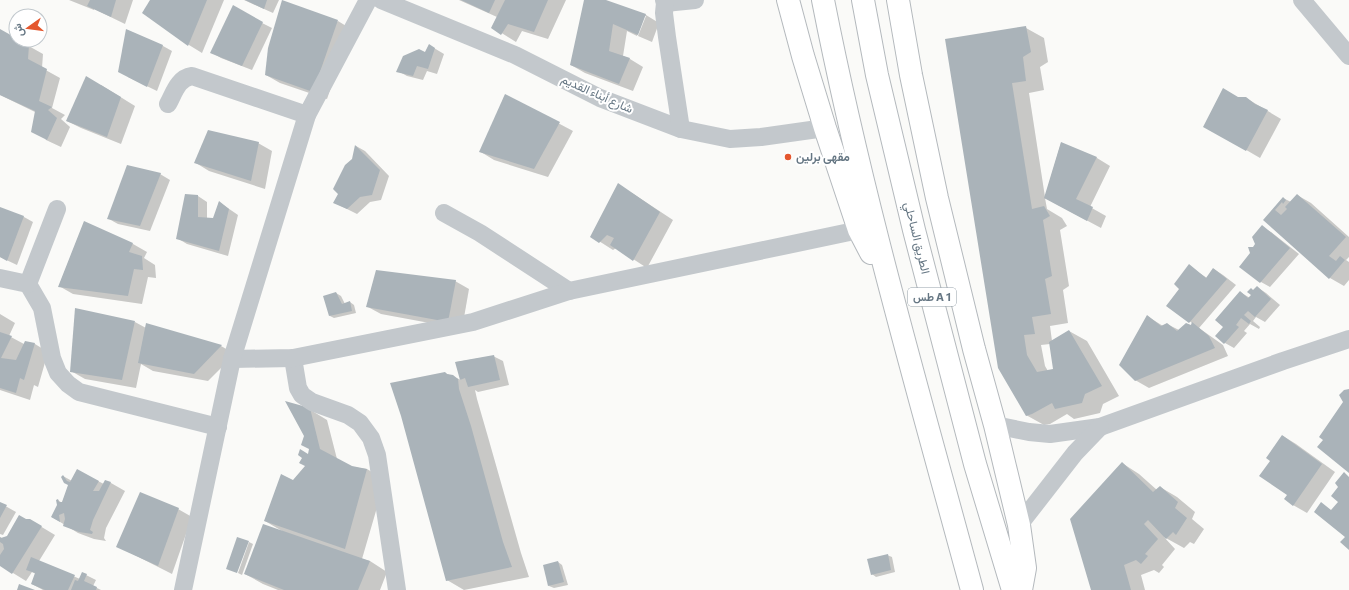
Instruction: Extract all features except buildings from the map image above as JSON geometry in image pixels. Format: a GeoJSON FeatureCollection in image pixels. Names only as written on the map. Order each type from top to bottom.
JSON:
{"type":"FeatureCollection","features":[{"type":"Feature","properties":{"kind":"highway"},"geometry":{"type":"LineString","coordinates":[[788,0],[825,128],[859,230],[888,279]]}},
{"type":"Feature","properties":{"kind":"highway","name":"طس A 1"},"geometry":{"type":"LineString","coordinates":[[823,0],[842,95],[869,209],[972,590]]}},
{"type":"Feature","properties":{"kind":"highway","name":"الطريق الساحلي"},"geometry":{"type":"LineString","coordinates":[[863,0],[877,75],[914,230],[975,464],[1013,590]]}},
{"type":"Feature","properties":{"kind":"highway"},"geometry":{"type":"LineString","coordinates":[[898,0],[911,75],[937,198],[1019,525],[1026,568],[1021,590]]}},
{"type":"Feature","properties":{"kind":"street"},"geometry":{"type":"LineString","coordinates":[[183,590],[232,359],[307,115],[368,0]]}},
{"type":"Feature","properties":{"kind":"street","name":"شارع أبناء القديم"},"geometry":{"type":"LineString","coordinates":[[381,0],[515,55],[600,98],[681,129],[730,139],[761,137],[825,128]]}},
{"type":"Feature","properties":{"kind":"street"},"geometry":{"type":"LineString","coordinates":[[681,129],[667,37],[664,2],[695,0]]}},
{"type":"Feature","properties":{"kind":"street"},"geometry":{"type":"LineString","coordinates":[[1302,0],[1349,56]]}},
{"type":"Feature","properties":{"kind":"street"},"geometry":{"type":"LineString","coordinates":[[168,104],[182,80],[192,76],[307,115]]}},
{"type":"Feature","properties":{"kind":"street"},"geometry":{"type":"LineString","coordinates":[[28,284],[56,209]]}},
{"type":"Feature","properties":{"kind":"street"},"geometry":{"type":"LineString","coordinates":[[444,213],[480,233],[569,291]]}},
{"type":"Feature","properties":{"kind":"street"},"geometry":{"type":"LineString","coordinates":[[232,359],[293,358],[473,322],[569,291],[859,230]]}},
{"type":"Feature","properties":{"kind":"street"},"geometry":{"type":"LineString","coordinates":[[0,278],[28,284],[42,308],[54,363],[58,373],[68,384],[79,392],[218,427]]}},
{"type":"Feature","properties":{"kind":"street"},"geometry":{"type":"LineString","coordinates":[[995,425],[1029,432],[1050,434],[1100,427],[1283,361],[1349,339]]}},
{"type":"Feature","properties":{"kind":"street"},"geometry":{"type":"LineString","coordinates":[[293,358],[298,388],[302,394],[312,402],[348,415],[360,423],[371,438],[377,455],[397,590]]}},
{"type":"Feature","properties":{"kind":"street"},"geometry":{"type":"LineString","coordinates":[[1019,525],[1075,453],[1100,427]]}},
{"type":"Feature","properties":{"kind":"place","name":"مقهى برلين"},"geometry":{"type":"Point","coordinates":[788,157]}}]}
